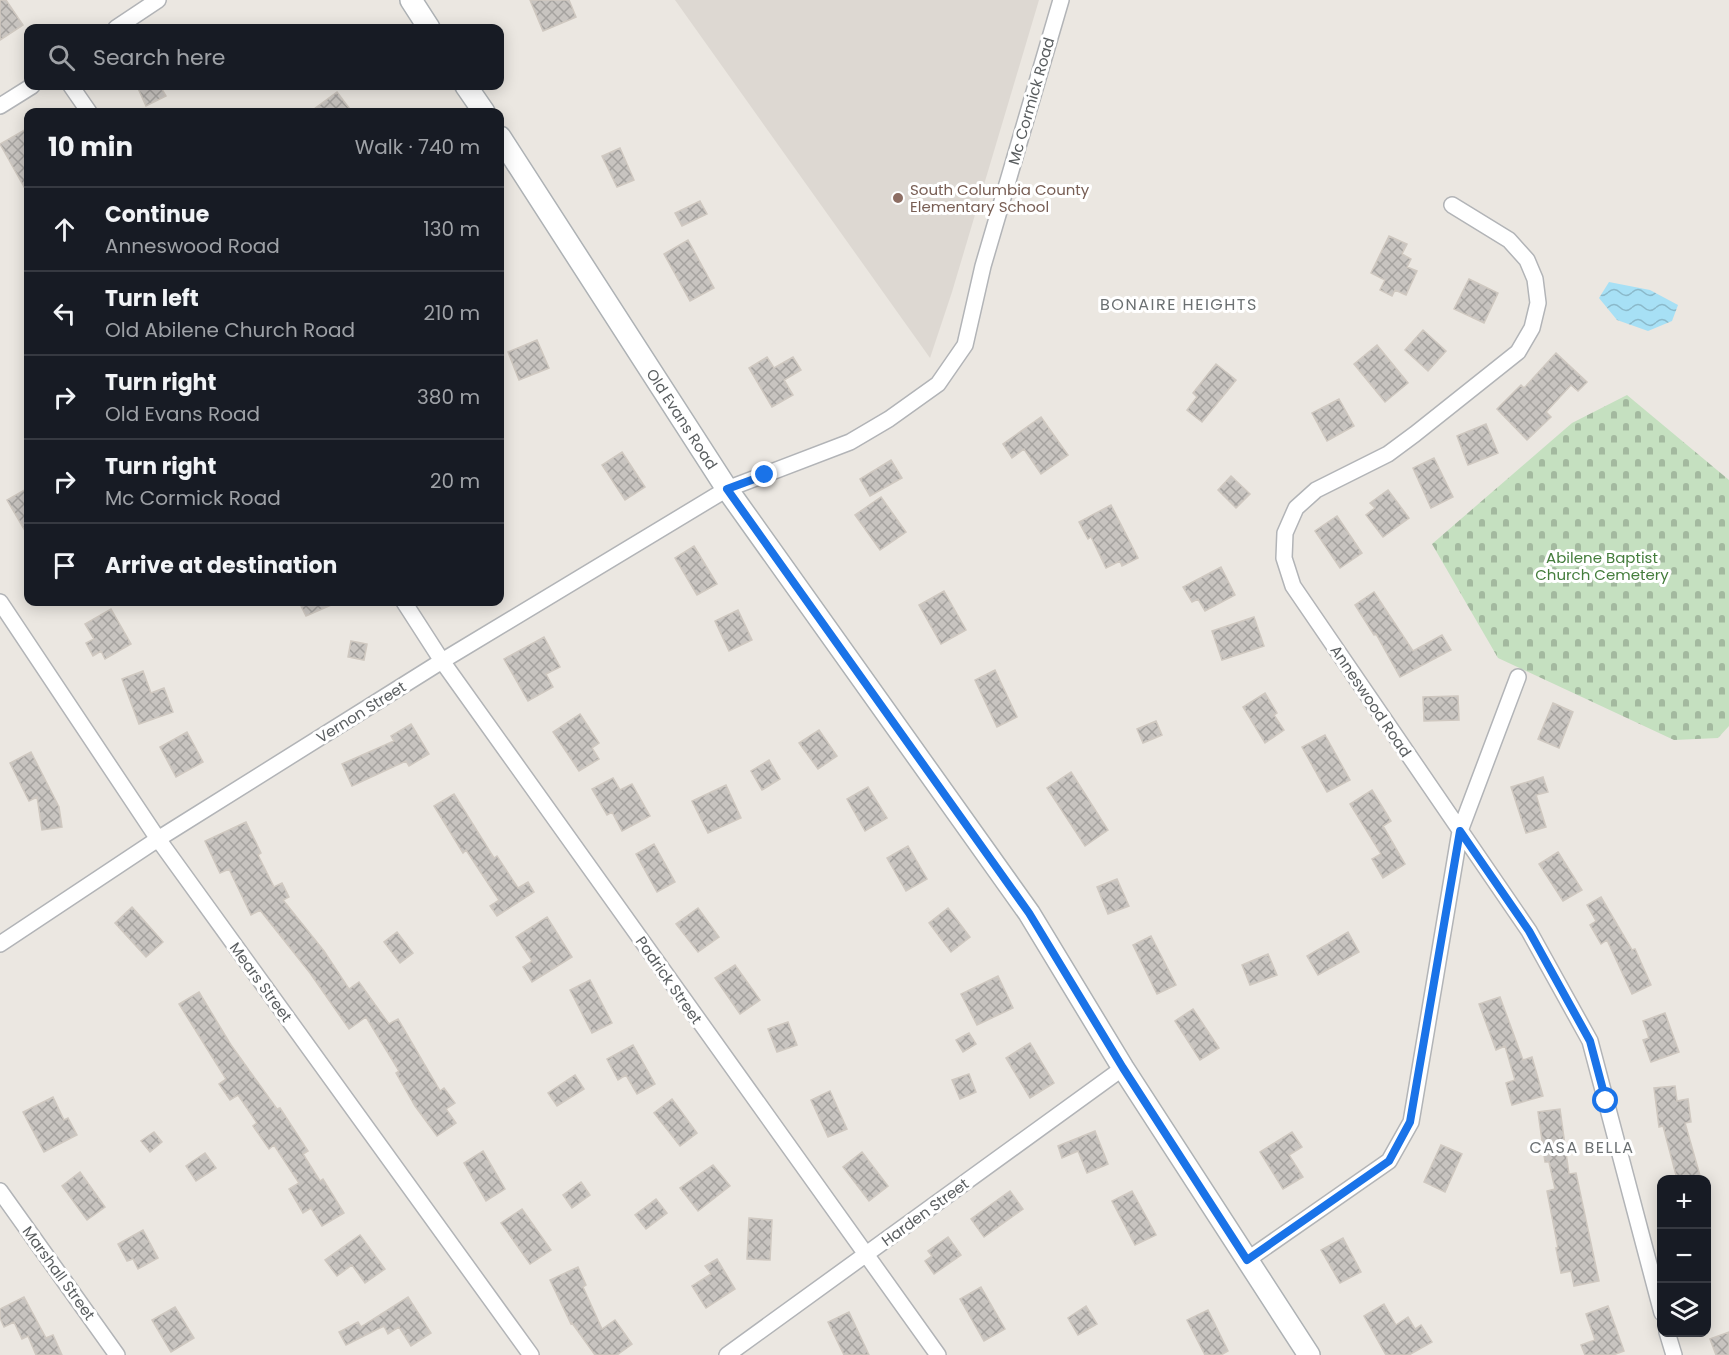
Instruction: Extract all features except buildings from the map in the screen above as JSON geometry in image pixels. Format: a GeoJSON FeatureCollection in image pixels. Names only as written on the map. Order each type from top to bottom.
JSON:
{"type":"FeatureCollection","features":[{"type":"Feature","properties":{"kind":"street"},"geometry":{"type":"LineString","coordinates":[[122,24],[158,0]]}},
{"type":"Feature","properties":{"kind":"street"},"geometry":{"type":"LineString","coordinates":[[411,0],[426,24]]}},
{"type":"Feature","properties":{"kind":"street","name":"Mc Cormick Road"},"geometry":{"type":"LineString","coordinates":[[727,489],[850,442],[870,431],[938,384],[965,345],[982,266],[1061,0]]}},
{"type":"Feature","properties":{"kind":"street"},"geometry":{"type":"LineString","coordinates":[[0,106],[26,90]]}},
{"type":"Feature","properties":{"kind":"street"},"geometry":{"type":"LineString","coordinates":[[74,90],[86,108]]}},
{"type":"Feature","properties":{"kind":"street"},"geometry":{"type":"LineString","coordinates":[[469,90],[481,108]]}},
{"type":"Feature","properties":{"kind":"street","name":"Old Evans Road"},"geometry":{"type":"LineString","coordinates":[[504,143],[727,489],[1029,913],[1123,1068],[1309,1355]]}},
{"type":"Feature","properties":{"kind":"street","name":"Anneswood Road"},"geometry":{"type":"LineString","coordinates":[[1452,205],[1509,240],[1527,260],[1535,279],[1538,303],[1532,328],[1518,352],[1416,434],[1388,454],[1316,490],[1296,508],[1285,533],[1284,558],[1293,586],[1529,931],[1590,1041],[1657,1294]]}},
{"type":"Feature","properties":{"kind":"street","name":"Vernon Street"},"geometry":{"type":"LineString","coordinates":[[0,944],[158,839],[442,661],[727,489]]}},
{"type":"Feature","properties":{"kind":"street","name":"Mears Street"},"geometry":{"type":"LineString","coordinates":[[0,602],[158,839],[531,1355]]}},
{"type":"Feature","properties":{"kind":"street","name":"Padrick Street"},"geometry":{"type":"LineString","coordinates":[[407,606],[442,661],[938,1355]]}},
{"type":"Feature","properties":{"kind":"street"},"geometry":{"type":"LineString","coordinates":[[1247,1260],[1389,1161],[1410,1122],[1460,831],[1518,677]]}},
{"type":"Feature","properties":{"kind":"street","name":"Harden Street"},"geometry":{"type":"LineString","coordinates":[[727,1355],[1123,1068]]}},
{"type":"Feature","properties":{"kind":"street","name":"Marshall Street"},"geometry":{"type":"LineString","coordinates":[[0,1191],[117,1355]]}},
{"type":"Feature","properties":{"kind":"street"},"geometry":{"type":"LineString","coordinates":[[1669,1337],[1674,1355]]}},
{"type":"Feature","properties":{"kind":"shaded area","name":"South Columbia County Elementary School"},"geometry":{"type":"Polygon","coordinates":[[[675,0],[1039,0],[952,292],[930,358],[675,0]]]}},
{"type":"Feature","properties":{"kind":"green space","name":"Abilene Baptist Church Cemetery"},"geometry":{"type":"Polygon","coordinates":[[[1627,395],[1729,480],[1729,726],[1718,738],[1674,740],[1498,658],[1432,544],[1572,423],[1627,395]]]}},
{"type":"Feature","properties":{"kind":"water"},"geometry":{"type":"Polygon","coordinates":[[[1609,282],[1650,290],[1678,305],[1672,321],[1648,331],[1617,320],[1599,298],[1609,282]]]}},
{"type":"Feature","properties":{"kind":"place","name":"South Columbia County Elementary School"},"geometry":{"type":"Point","coordinates":[898,198]}},
{"type":"Feature","properties":{"kind":"district","name":"BONAIRE HEIGHTS"},"geometry":{"type":"Point","coordinates":[1179,304]}},
{"type":"Feature","properties":{"kind":"district","name":"CASA BELLA"},"geometry":{"type":"Point","coordinates":[1582,1147]}},
{"type":"Feature","properties":{"kind":"route"},"geometry":{"type":"LineString","coordinates":[[765,475],[727,489],[1029,913],[1123,1068],[1247,1260],[1389,1161],[1410,1122],[1460,831],[1529,931],[1590,1041],[1606,1101]]}}]}
